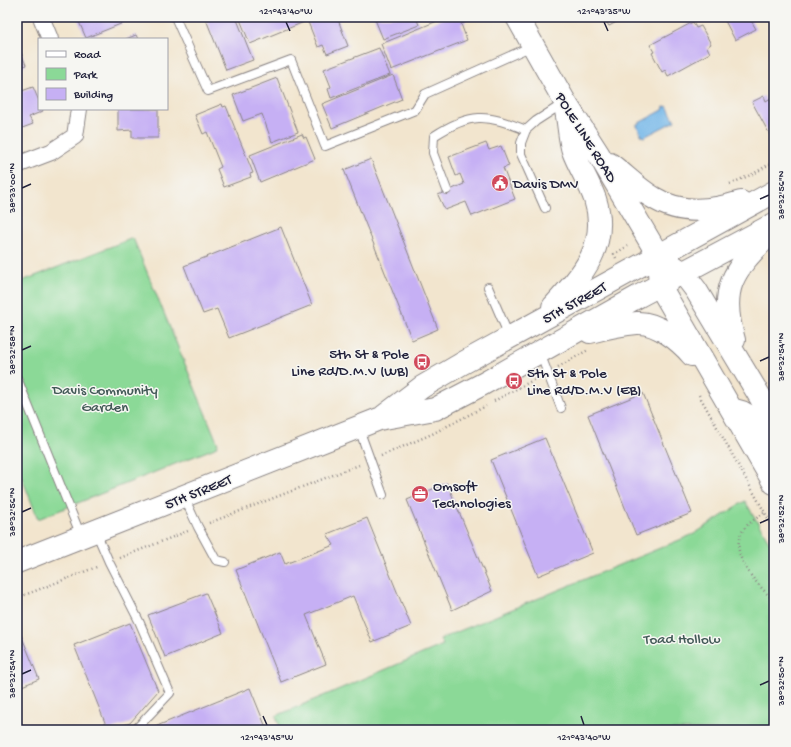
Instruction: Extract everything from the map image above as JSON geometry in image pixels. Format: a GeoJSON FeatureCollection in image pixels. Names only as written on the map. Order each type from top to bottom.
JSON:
{"type":"FeatureCollection","features":[{"type":"Feature","properties":{"kind":"main road","name":"POLE LINE ROAD"},"geometry":{"type":"LineString","coordinates":[[517,17],[565,102],[658,256],[683,273],[696,290],[742,364],[774,420]]}},
{"type":"Feature","properties":{"kind":"main road"},"geometry":{"type":"LineString","coordinates":[[540,321],[575,282],[590,261],[599,235],[599,217],[595,200],[587,179],[573,151],[565,102]]}},
{"type":"Feature","properties":{"kind":"main road"},"geometry":{"type":"LineString","coordinates":[[598,155],[654,199],[667,205],[688,211],[708,210],[774,192]]}},
{"type":"Feature","properties":{"kind":"main road","name":"5TH STREET"},"geometry":{"type":"LineString","coordinates":[[379,419],[422,387],[509,337],[774,192]]}},
{"type":"Feature","properties":{"kind":"main road","name":"5TH STREET"},"geometry":{"type":"LineString","coordinates":[[17,562],[379,419],[435,409],[774,224]]}},
{"type":"Feature","properties":{"kind":"main road"},"geometry":{"type":"LineString","coordinates":[[742,364],[730,326],[728,311],[729,288],[737,271],[747,256],[774,230]]}},
{"type":"Feature","properties":{"kind":"main road","name":"POLE LINE ROAD"},"geometry":{"type":"LineString","coordinates":[[658,256],[660,286],[707,388],[732,410],[774,483]]}},
{"type":"Feature","properties":{"kind":"main road"},"geometry":{"type":"LineString","coordinates":[[566,337],[614,326],[638,323],[648,325],[668,334],[684,346],[707,388]]}},
{"type":"Feature","properties":{"kind":"main road"},"geometry":{"type":"LineString","coordinates":[[732,410],[739,411],[749,416],[760,428],[774,453]]}},
{"type":"Feature","properties":{"kind":"street"},"geometry":{"type":"LineString","coordinates":[[41,17],[50,38]]}},
{"type":"Feature","properties":{"kind":"street"},"geometry":{"type":"LineString","coordinates":[[17,165],[51,152],[74,136],[79,110]]}},
{"type":"Feature","properties":{"kind":"lane"},"geometry":{"type":"LineString","coordinates":[[175,17],[208,91],[291,60],[326,146],[415,110],[425,94],[532,46]]}},
{"type":"Feature","properties":{"kind":"lane"},"geometry":{"type":"LineString","coordinates":[[545,208],[520,154],[521,143],[526,130],[536,121],[565,102]]}},
{"type":"Feature","properties":{"kind":"lane"},"geometry":{"type":"LineString","coordinates":[[447,190],[433,153],[434,136],[452,124],[476,117],[492,118],[526,130]]}},
{"type":"Feature","properties":{"kind":"lane"},"geometry":{"type":"LineString","coordinates":[[488,287],[509,337]]}},
{"type":"Feature","properties":{"kind":"lane"},"geometry":{"type":"LineString","coordinates":[[539,352],[561,408]]}},
{"type":"Feature","properties":{"kind":"lane"},"geometry":{"type":"LineString","coordinates":[[17,378],[88,534],[109,562],[139,621],[170,693],[135,730]]}},
{"type":"Feature","properties":{"kind":"lane"},"geometry":{"type":"LineString","coordinates":[[358,427],[383,495]]}},
{"type":"Feature","properties":{"kind":"lane"},"geometry":{"type":"LineString","coordinates":[[183,496],[198,528],[216,560],[225,562]]}},
{"type":"Feature","properties":{"kind":"path"},"geometry":{"type":"LineString","coordinates":[[728,185],[755,173],[774,161]]}},
{"type":"Feature","properties":{"kind":"path"},"geometry":{"type":"LineString","coordinates":[[616,258],[614,254],[628,246]]}},
{"type":"Feature","properties":{"kind":"path"},"geometry":{"type":"LineString","coordinates":[[493,402],[593,348]]}},
{"type":"Feature","properties":{"kind":"path"},"geometry":{"type":"LineString","coordinates":[[707,388],[764,513],[774,529]]}},
{"type":"Feature","properties":{"kind":"path"},"geometry":{"type":"LineString","coordinates":[[17,598],[371,460],[432,434],[486,406]]}},
{"type":"Feature","properties":{"kind":"path"},"geometry":{"type":"LineString","coordinates":[[764,513],[743,531],[739,539],[739,550],[743,562],[752,576],[774,601]]}},
{"type":"Feature","properties":{"kind":"green space","name":"Davis Community Garden"},"geometry":{"type":"Polygon","coordinates":[[[133,238],[218,444],[215,448],[38,519],[17,465],[17,283],[133,238]]]}},
{"type":"Feature","properties":{"kind":"green space","name":"Toad Hollow"},"geometry":{"type":"Polygon","coordinates":[[[745,501],[774,550],[774,730],[281,730],[276,716],[443,645],[440,639],[694,534],[745,501]]]}},
{"type":"Feature","properties":{"kind":"water"},"geometry":{"type":"Polygon","coordinates":[[[667,106],[675,121],[644,137],[642,136],[637,124],[663,110],[664,107],[667,106]]]}},
{"type":"Feature","properties":{"kind":"building"},"geometry":{"type":"Polygon","coordinates":[[[77,17],[121,17],[123,23],[86,38],[77,17]]]}},
{"type":"Feature","properties":{"kind":"building"},"geometry":{"type":"Polygon","coordinates":[[[205,17],[236,17],[253,60],[226,70],[205,17]]]}},
{"type":"Feature","properties":{"kind":"building"},"geometry":{"type":"Polygon","coordinates":[[[239,17],[302,17],[304,22],[250,44],[239,17]]]}},
{"type":"Feature","properties":{"kind":"building"},"geometry":{"type":"Polygon","coordinates":[[[306,17],[337,17],[348,46],[327,54],[323,45],[318,47],[306,17]]]}},
{"type":"Feature","properties":{"kind":"building"},"geometry":{"type":"Polygon","coordinates":[[[374,17],[416,17],[419,25],[383,39],[374,17]]]}},
{"type":"Feature","properties":{"kind":"building"},"geometry":{"type":"Polygon","coordinates":[[[447,17],[463,17],[466,22],[461,24],[467,40],[391,70],[381,44],[447,17]]]}},
{"type":"Feature","properties":{"kind":"building"},"geometry":{"type":"Polygon","coordinates":[[[600,17],[626,17],[609,26],[605,20],[602,21],[600,17]]]}},
{"type":"Feature","properties":{"kind":"building"},"geometry":{"type":"Polygon","coordinates":[[[723,17],[749,17],[756,29],[735,40],[723,17]]]}},
{"type":"Feature","properties":{"kind":"building"},"geometry":{"type":"Polygon","coordinates":[[[693,22],[696,28],[701,26],[711,44],[707,47],[710,53],[668,76],[665,70],[662,72],[652,53],[654,52],[650,45],[693,22]]]}},
{"type":"Feature","properties":{"kind":"building"},"geometry":{"type":"Polygon","coordinates":[[[136,35],[138,38],[128,38],[136,35]]]}},
{"type":"Feature","properties":{"kind":"building"},"geometry":{"type":"Polygon","coordinates":[[[17,43],[26,65],[17,69],[17,43]]]}},
{"type":"Feature","properties":{"kind":"building"},"geometry":{"type":"Polygon","coordinates":[[[379,48],[390,75],[331,98],[328,89],[331,87],[324,69],[379,48]]]}},
{"type":"Feature","properties":{"kind":"building"},"geometry":{"type":"Polygon","coordinates":[[[393,75],[402,99],[332,128],[322,104],[393,75]]]}},
{"type":"Feature","properties":{"kind":"building"},"geometry":{"type":"Polygon","coordinates":[[[277,78],[298,132],[272,142],[262,114],[243,121],[233,95],[277,78]]]}},
{"type":"Feature","properties":{"kind":"building"},"geometry":{"type":"Polygon","coordinates":[[[17,87],[19,92],[33,87],[38,99],[38,110],[43,111],[29,117],[33,124],[17,130],[17,87]]]}},
{"type":"Feature","properties":{"kind":"building"},"geometry":{"type":"Polygon","coordinates":[[[764,96],[766,101],[774,96],[774,133],[770,135],[752,102],[764,96]]]}},
{"type":"Feature","properties":{"kind":"building"},"geometry":{"type":"Polygon","coordinates":[[[222,104],[223,107],[226,106],[253,173],[250,174],[251,177],[224,187],[217,169],[221,167],[207,132],[203,134],[195,115],[222,104]]]}},
{"type":"Feature","properties":{"kind":"building"},"geometry":{"type":"Polygon","coordinates":[[[118,110],[158,110],[158,138],[132,138],[132,130],[118,131],[118,110]]]}},
{"type":"Feature","properties":{"kind":"building"},"geometry":{"type":"Polygon","coordinates":[[[302,134],[304,138],[306,137],[315,159],[260,182],[250,155],[302,134]]]}},
{"type":"Feature","properties":{"kind":"building"},"geometry":{"type":"Polygon","coordinates":[[[486,143],[489,150],[501,146],[509,166],[503,168],[515,199],[472,216],[466,202],[445,210],[438,195],[464,184],[460,174],[456,176],[449,157],[486,143]]]}},
{"type":"Feature","properties":{"kind":"building"},"geometry":{"type":"Polygon","coordinates":[[[371,159],[438,329],[412,340],[344,170],[371,159]]]}},
{"type":"Feature","properties":{"kind":"building"},"geometry":{"type":"Polygon","coordinates":[[[281,227],[312,305],[229,338],[217,309],[203,314],[184,266],[281,227]]]}},
{"type":"Feature","properties":{"kind":"building"},"geometry":{"type":"Polygon","coordinates":[[[643,393],[692,513],[636,535],[588,415],[643,393]]]}},
{"type":"Feature","properties":{"kind":"building"},"geometry":{"type":"Polygon","coordinates":[[[545,438],[593,553],[538,576],[491,460],[545,438]]]}},
{"type":"Feature","properties":{"kind":"building"},"geometry":{"type":"Polygon","coordinates":[[[447,483],[492,591],[452,610],[407,500],[447,483]]]}},
{"type":"Feature","properties":{"kind":"building"},"geometry":{"type":"Polygon","coordinates":[[[367,518],[411,626],[372,642],[353,596],[306,615],[326,664],[281,682],[236,570],[280,552],[285,564],[334,545],[327,534],[367,518]]]}},
{"type":"Feature","properties":{"kind":"building"},"geometry":{"type":"Polygon","coordinates":[[[206,593],[223,633],[165,657],[148,615],[206,593]]]}},
{"type":"Feature","properties":{"kind":"building"},"geometry":{"type":"Polygon","coordinates":[[[130,623],[158,691],[130,723],[108,730],[74,645],[130,623]]]}},
{"type":"Feature","properties":{"kind":"building"},"geometry":{"type":"Polygon","coordinates":[[[19,630],[39,679],[17,688],[17,631],[19,630]]]}},
{"type":"Feature","properties":{"kind":"building"},"geometry":{"type":"Polygon","coordinates":[[[250,688],[267,730],[147,730],[250,688]]]}},
{"type":"Feature","properties":{"kind":"place","name":"Davis DMV"},"geometry":{"type":"Point","coordinates":[500,183]}},
{"type":"Feature","properties":{"kind":"place","name":"5th St & Pole Line Rd/D.M.V (WB)"},"geometry":{"type":"Point","coordinates":[422,362]}},
{"type":"Feature","properties":{"kind":"place","name":"5th St & Pole Line Rd/D.M.V (EB)"},"geometry":{"type":"Point","coordinates":[514,381]}},
{"type":"Feature","properties":{"kind":"place","name":"Omsoft Technologies"},"geometry":{"type":"Point","coordinates":[420,494]}}]}
